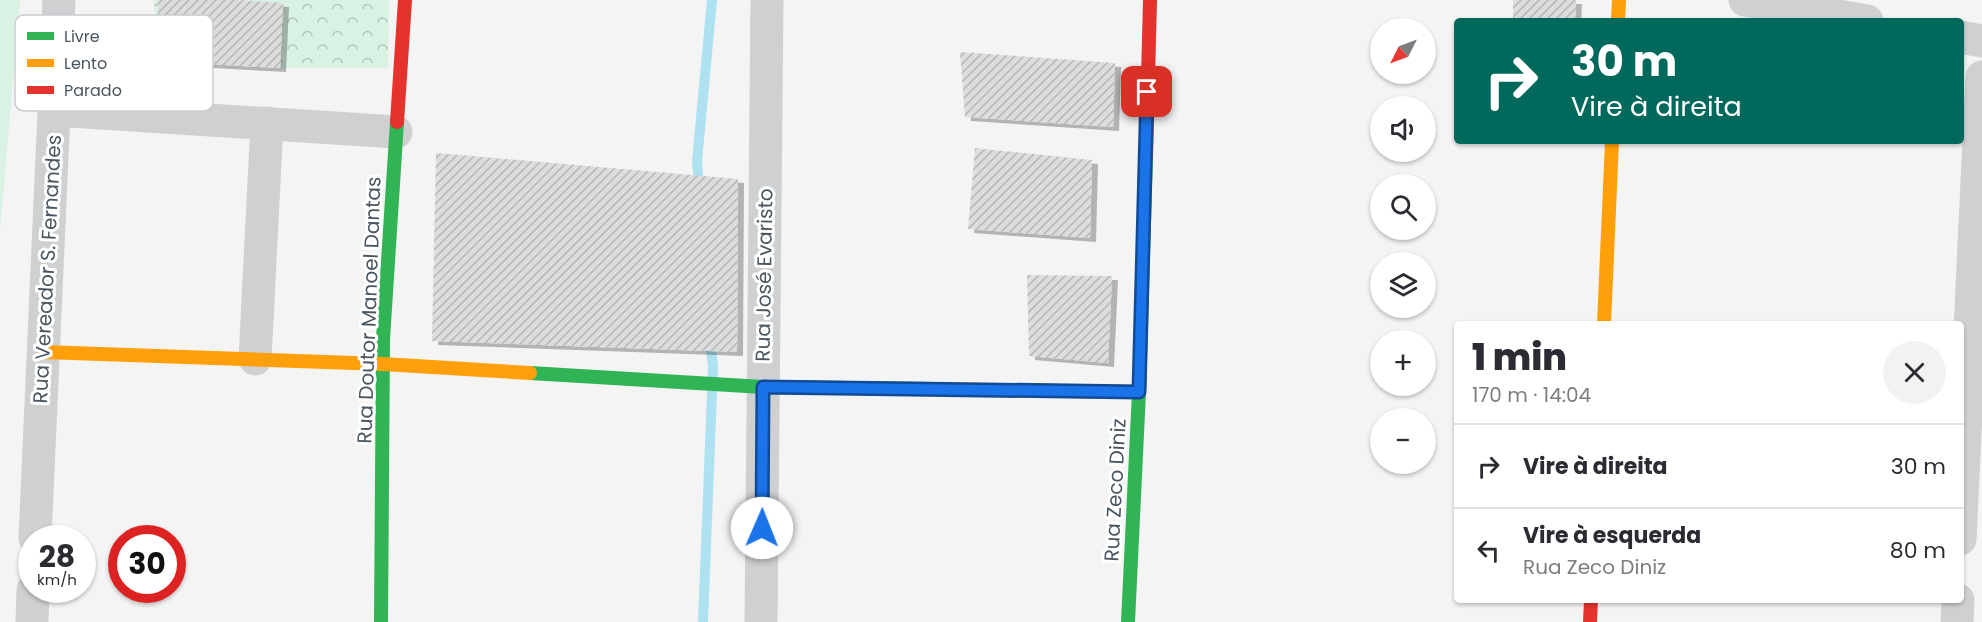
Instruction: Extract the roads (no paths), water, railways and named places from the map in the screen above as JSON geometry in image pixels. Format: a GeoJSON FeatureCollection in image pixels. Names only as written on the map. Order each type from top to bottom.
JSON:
{"type":"FeatureCollection","features":[{"type":"Feature","properties":{"kind":"street","name":"Rua Vereador S. Fernandes"},"geometry":{"type":"LineString","coordinates":[[58,15],[59,0]]}},
{"type":"Feature","properties":{"kind":"street","name":"Rua Doutor Manoel Dantas"},"geometry":{"type":"LineString","coordinates":[[381,622],[383,364],[405,0]]}},
{"type":"Feature","properties":{"kind":"street","name":"Rua José Evaristo"},"geometry":{"type":"LineString","coordinates":[[761,622],[748,386],[766,0]]}},
{"type":"Feature","properties":{"kind":"street","name":"Rua Zeco Diniz"},"geometry":{"type":"LineString","coordinates":[[1128,622],[1139,392],[1150,0]]}},
{"type":"Feature","properties":{"kind":"street"},"geometry":{"type":"LineString","coordinates":[[1618,18],[1619,0]]}},
{"type":"Feature","properties":{"kind":"street"},"geometry":{"type":"LineString","coordinates":[[1746,0],[1850,18]]}},
{"type":"Feature","properties":{"kind":"street"},"geometry":{"type":"LineString","coordinates":[[1964,38],[1982,41]]}},
{"type":"Feature","properties":{"kind":"street"},"geometry":{"type":"LineString","coordinates":[[1964,455],[1982,76]]}},
{"type":"Feature","properties":{"kind":"street","name":"Rua Vereador S. Fernandes"},"geometry":{"type":"LineString","coordinates":[[36,525],[54,111]]}},
{"type":"Feature","properties":{"kind":"street"},"geometry":{"type":"LineString","coordinates":[[70,111],[396,132]]}},
{"type":"Feature","properties":{"kind":"street"},"geometry":{"type":"LineString","coordinates":[[255,359],[267,123]]}},
{"type":"Feature","properties":{"kind":"street"},"geometry":{"type":"LineString","coordinates":[[1604,321],[1612,144]]}},
{"type":"Feature","properties":{"kind":"street"},"geometry":{"type":"LineString","coordinates":[[44,352],[383,364],[748,386],[1139,392]]}},
{"type":"Feature","properties":{"kind":"street"},"geometry":{"type":"LineString","coordinates":[[32,622],[33,603]]}},
{"type":"Feature","properties":{"kind":"street"},"geometry":{"type":"LineString","coordinates":[[1590,622],[1591,603]]}},
{"type":"Feature","properties":{"kind":"street"},"geometry":{"type":"LineString","coordinates":[[1957,622],[1958,603]]}},
{"type":"Feature","properties":{"kind":"waterway"},"geometry":{"type":"LineString","coordinates":[[699,188],[697,161],[712,0]]}},
{"type":"Feature","properties":{"kind":"waterway"},"geometry":{"type":"LineString","coordinates":[[703,622],[713,367],[710,338]]}}]}
